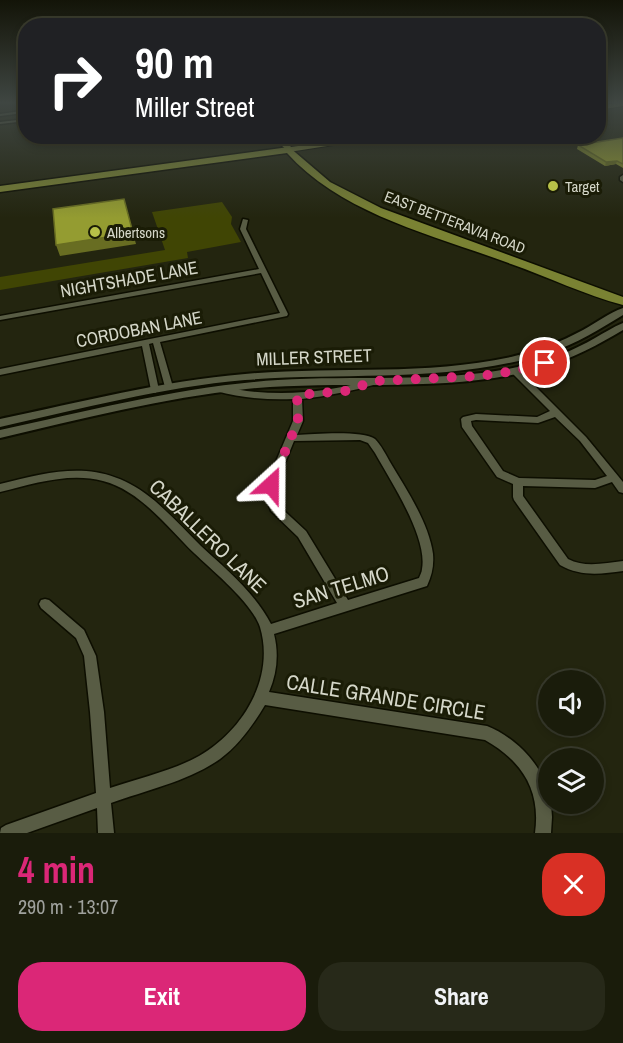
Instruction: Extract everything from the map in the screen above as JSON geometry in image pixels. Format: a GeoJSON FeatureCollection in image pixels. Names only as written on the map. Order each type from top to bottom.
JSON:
{"type":"FeatureCollection","features":[{"type":"Feature","properties":{"kind":"highway"},"geometry":{"type":"LineString","coordinates":[[0,183],[55,178],[292,145]]}},
{"type":"Feature","properties":{"kind":"highway","name":"EAST BETTERAVIA ROAD"},"geometry":{"type":"LineString","coordinates":[[292,145],[312,175],[337,191],[386,213],[623,291]]}},
{"type":"Feature","properties":{"kind":"highway"},"geometry":{"type":"LineString","coordinates":[[0,189],[55,178]]}},
{"type":"Feature","properties":{"kind":"highway","name":"EAST BETTERAVIA ROAD"},"geometry":{"type":"LineString","coordinates":[[470,240],[623,302]]}},
{"type":"Feature","properties":{"kind":"street"},"geometry":{"type":"LineString","coordinates":[[245,220],[243,229],[263,270]]}},
{"type":"Feature","properties":{"kind":"street","name":"CORDOBAN LANE"},"geometry":{"type":"LineString","coordinates":[[0,372],[284,314],[263,270]]}},
{"type":"Feature","properties":{"kind":"street","name":"NIGHTSHADE LANE"},"geometry":{"type":"LineString","coordinates":[[0,318],[263,270]]}},
{"type":"Feature","properties":{"kind":"street","name":"MILLER STREET"},"geometry":{"type":"LineString","coordinates":[[0,423],[169,387],[245,377],[478,365],[507,361],[568,342],[623,311]]}},
{"type":"Feature","properties":{"kind":"street","name":"MILLER STREET"},"geometry":{"type":"LineString","coordinates":[[0,434],[151,401],[219,389],[448,379],[515,371],[582,350],[623,326]]}},
{"type":"Feature","properties":{"kind":"street"},"geometry":{"type":"LineString","coordinates":[[156,341],[169,387]]}},
{"type":"Feature","properties":{"kind":"street"},"geometry":{"type":"LineString","coordinates":[[568,342],[553,353],[514,365],[515,371],[583,439],[623,489]]}},
{"type":"Feature","properties":{"kind":"street"},"geometry":{"type":"LineString","coordinates":[[144,343],[155,390]]}},
{"type":"Feature","properties":{"kind":"street","name":"MILLER STREET"},"geometry":{"type":"LineString","coordinates":[[219,389],[248,395],[297,395],[345,391],[376,381]]}},
{"type":"Feature","properties":{"kind":"street"},"geometry":{"type":"LineString","coordinates":[[297,395],[298,421],[293,438],[271,485],[271,498],[275,508],[302,534],[345,605]]}},
{"type":"Feature","properties":{"kind":"street"},"geometry":{"type":"LineString","coordinates":[[555,413],[538,420],[476,417],[466,419],[467,427],[500,474],[518,482],[595,484],[614,478]]}},
{"type":"Feature","properties":{"kind":"street","name":"SAN TELMO"},"geometry":{"type":"LineString","coordinates":[[266,631],[423,582],[428,565],[425,543],[419,526],[378,450],[365,438],[293,438]]}},
{"type":"Feature","properties":{"kind":"street","name":"CABALLERO LANE"},"geometry":{"type":"LineString","coordinates":[[0,488],[43,477],[76,474],[100,476],[135,490],[230,581],[256,610],[270,643],[270,670],[263,698],[249,721],[224,747],[193,766],[6,833]]}},
{"type":"Feature","properties":{"kind":"street"},"geometry":{"type":"LineString","coordinates":[[518,482],[518,497],[564,562],[571,567],[586,570],[623,566]]}},
{"type":"Feature","properties":{"kind":"street"},"geometry":{"type":"LineString","coordinates":[[45,604],[80,634],[90,656],[97,712],[106,833]]}},
{"type":"Feature","properties":{"kind":"street","name":"CALLE GRANDE CIRCLE"},"geometry":{"type":"LineString","coordinates":[[263,698],[487,733],[504,740],[523,758],[537,782],[543,802],[543,833]]}},
{"type":"Feature","properties":{"kind":"green space"},"geometry":{"type":"Polygon","coordinates":[[[222,202],[232,217],[231,224],[241,242],[187,252],[188,258],[0,290],[0,277],[165,250],[152,212],[222,202]]]}},
{"type":"Feature","properties":{"kind":"building"},"geometry":{"type":"Polygon","coordinates":[[[623,141],[623,164],[617,161],[606,162],[578,145],[623,141]]]}},
{"type":"Feature","properties":{"kind":"building","name":"Albertsons"},"geometry":{"type":"Polygon","coordinates":[[[124,199],[133,233],[56,245],[53,209],[124,199]]]}},
{"type":"Feature","properties":{"kind":"place","name":"Target"},"geometry":{"type":"Point","coordinates":[553,186]}},
{"type":"Feature","properties":{"kind":"place","name":"Albertsons"},"geometry":{"type":"Point","coordinates":[95,232]}},
{"type":"Feature","properties":{"kind":"route"},"geometry":{"type":"LineString","coordinates":[[271,485],[293,438],[298,421],[297,395],[345,391],[376,381],[480,376],[515,371],[545,363]]}}]}
